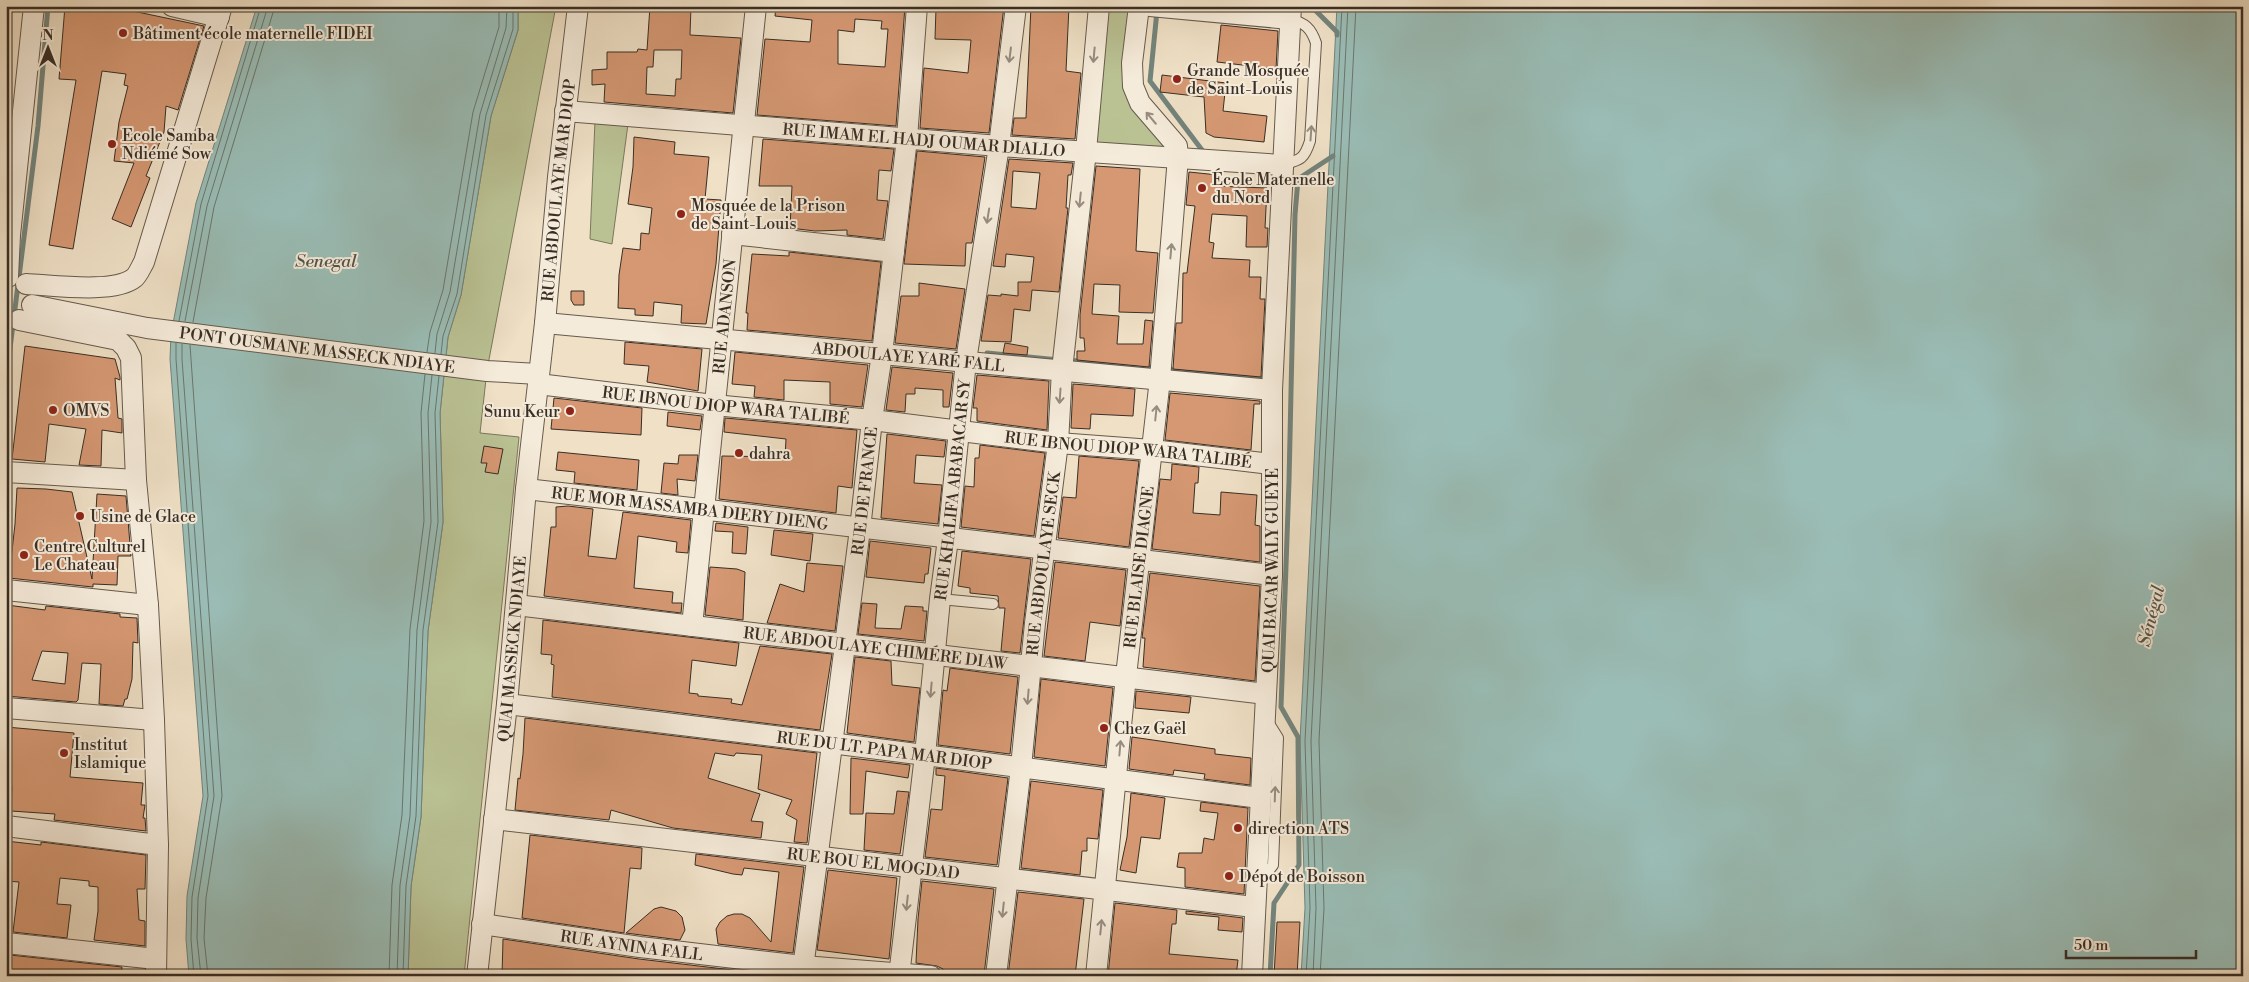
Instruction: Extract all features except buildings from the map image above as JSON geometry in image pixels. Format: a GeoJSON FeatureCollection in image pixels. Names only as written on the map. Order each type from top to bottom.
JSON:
{"type":"FeatureCollection","features":[{"type":"Feature","properties":{"kind":"street"},"geometry":{"type":"LineString","coordinates":[[6,942],[156,967],[158,844],[154,720],[148,605],[136,480],[131,358],[126,348],[118,340],[19,316],[33,297],[13,279],[8,235],[14,109],[34,6]]}},
{"type":"Feature","properties":{"kind":"street"},"geometry":{"type":"LineString","coordinates":[[13,279],[102,287],[120,286],[135,278],[144,262],[220,12],[172,6]]}},
{"type":"Feature","properties":{"kind":"street","name":"RUE ABDOULAYE MAR DIOP"},"geometry":{"type":"LineString","coordinates":[[538,379],[565,111],[578,6]]}},
{"type":"Feature","properties":{"kind":"street","name":"RUE ADANSON"},"geometry":{"type":"LineString","coordinates":[[692,626],[756,6]]}},
{"type":"Feature","properties":{"kind":"street","name":"RUE DE FRANCE"},"geometry":{"type":"LineString","coordinates":[[802,971],[818,855],[830,743],[882,354],[907,138],[917,6]]}},
{"type":"Feature","properties":{"kind":"street","name":"RUE KHALIFA ABABACAR SY"},"geometry":{"type":"LineString","coordinates":[[899,974],[925,755],[934,654],[966,362],[999,146],[1016,6]]}},
{"type":"Feature","properties":{"kind":"street","name":"RUE ABDOULAYE SECK"},"geometry":{"type":"LineString","coordinates":[[996,976],[1021,767],[1030,666],[1058,443],[1062,370],[1086,151],[1098,6]]}},
{"type":"Feature","properties":{"kind":"street"},"geometry":{"type":"LineString","coordinates":[[1139,6],[1132,63],[1133,86],[1140,103],[1177,146],[1178,157]]}},
{"type":"Feature","properties":{"kind":"street"},"geometry":{"type":"LineString","coordinates":[[1150,6],[1290,12]]}},
{"type":"Feature","properties":{"kind":"street","name":"QUAI BACAR WALY GUEYE"},"geometry":{"type":"LineString","coordinates":[[1252,976],[1254,898],[1272,575],[1272,390],[1290,12]]}},
{"type":"Feature","properties":{"kind":"street","name":"RUE IMAM EL HADJ OUMAR DIALLO"},"geometry":{"type":"LineString","coordinates":[[565,111],[999,146],[1282,165]]}},
{"type":"Feature","properties":{"kind":"street","name":"RUE BLAISE DIAGNE"},"geometry":{"type":"LineString","coordinates":[[1096,976],[1126,676],[1160,379],[1178,157]]}},
{"type":"Feature","properties":{"kind":"street"},"geometry":{"type":"LineString","coordinates":[[732,234],[894,252]]}},
{"type":"Feature","properties":{"kind":"street","name":"PONT OUSMANE MASSECK NDIAYE"},"geometry":{"type":"LineString","coordinates":[[19,316],[147,328],[538,379]]}},
{"type":"Feature","properties":{"kind":"street","name":"ABDOULAYE YARÉ FALL"},"geometry":{"type":"LineString","coordinates":[[545,323],[1272,390]]}},
{"type":"Feature","properties":{"kind":"street","name":"RUE IBNOU DIOP WARA TALIBÉ"},"geometry":{"type":"LineString","coordinates":[[538,379],[714,404],[872,420],[1058,443],[1152,450],[1271,464]]}},
{"type":"Feature","properties":{"kind":"street","name":"QUAI MASSECK NDIAYE"},"geometry":{"type":"LineString","coordinates":[[477,976],[507,704],[526,489],[538,379]]}},
{"type":"Feature","properties":{"kind":"street"},"geometry":{"type":"LineString","coordinates":[[6,472],[136,480]]}},
{"type":"Feature","properties":{"kind":"street","name":"RUE MOR MASSAMBA DIERY DIENG"},"geometry":{"type":"LineString","coordinates":[[526,489],[1272,575]]}},
{"type":"Feature","properties":{"kind":"street"},"geometry":{"type":"LineString","coordinates":[[6,590],[148,605]]}},
{"type":"Feature","properties":{"kind":"street","name":"RUE ABDOULAYE CHIMÉRE DIAW"},"geometry":{"type":"LineString","coordinates":[[516,605],[845,642],[1266,694]]}},
{"type":"Feature","properties":{"kind":"street","name":"RUE DU LT. PAPA MAR DIOP"},"geometry":{"type":"LineString","coordinates":[[507,704],[1260,798]]}},
{"type":"Feature","properties":{"kind":"street"},"geometry":{"type":"LineString","coordinates":[[6,708],[154,720]]}},
{"type":"Feature","properties":{"kind":"street","name":"RUE BOU EL MOGDAD"},"geometry":{"type":"LineString","coordinates":[[494,818],[1105,890],[1254,898]]}},
{"type":"Feature","properties":{"kind":"street"},"geometry":{"type":"LineString","coordinates":[[6,826],[158,844]]}},
{"type":"Feature","properties":{"kind":"street","name":"RUE AYNINA FALL"},"geometry":{"type":"LineString","coordinates":[[482,924],[802,971],[931,976]]}},
{"type":"Feature","properties":{"kind":"lane"},"geometry":{"type":"LineString","coordinates":[[1282,165],[1298,160],[1306,154],[1310,141],[1316,43],[1312,32],[1290,12]]}},
{"type":"Feature","properties":{"kind":"lane"},"geometry":{"type":"LineString","coordinates":[[940,598],[993,604]]}},
{"type":"Feature","properties":{"kind":"lane"},"geometry":{"type":"LineString","coordinates":[[1254,898],[1273,865],[1278,738],[1264,716]]}},
{"type":"Feature","properties":{"kind":"green space"},"geometry":{"type":"Polygon","coordinates":[[[518,6],[556,6],[487,370],[480,433],[519,437],[464,976],[408,976],[411,886],[421,817],[428,631],[443,522],[440,413],[448,337],[461,295],[491,116],[518,30],[518,6]]]}},
{"type":"Feature","properties":{"kind":"green space"},"geometry":{"type":"Polygon","coordinates":[[[1105,6],[1132,6],[1124,74],[1175,153],[1091,146],[1105,6]]]}},
{"type":"Feature","properties":{"kind":"green space"},"geometry":{"type":"Polygon","coordinates":[[[595,121],[628,124],[612,244],[590,239],[595,121]]]}},
{"type":"Feature","properties":{"kind":"water","name":"Senegal"},"geometry":{"type":"Polygon","coordinates":[[[257,6],[518,6],[518,30],[491,116],[461,295],[448,337],[440,413],[443,522],[428,631],[421,817],[411,886],[408,976],[189,976],[186,939],[187,896],[203,796],[170,359],[171,334],[196,203],[257,6]]]}},
{"type":"Feature","properties":{"kind":"water","name":"Sénégal"},"geometry":{"type":"Polygon","coordinates":[[[1337,6],[2243,6],[2243,976],[1301,976],[1305,908],[1300,741],[1337,6]]]}},
{"type":"Feature","properties":{"kind":"waterway"},"geometry":{"type":"LineString","coordinates":[[6,380],[38,126],[48,6]]}},
{"type":"Feature","properties":{"kind":"waterway"},"geometry":{"type":"LineString","coordinates":[[1311,6],[1337,32],[1337,35]]}},
{"type":"Feature","properties":{"kind":"waterway"},"geometry":{"type":"LineString","coordinates":[[1157,11],[1150,81],[1205,154]]}},
{"type":"Feature","properties":{"kind":"waterway"},"geometry":{"type":"LineString","coordinates":[[1270,976],[1274,903],[1299,865],[1298,737],[1281,707],[1289,481],[1295,215],[1298,179],[1333,156]]}},
{"type":"Feature","properties":{"kind":"waterway"},"geometry":{"type":"LineString","coordinates":[[987,353],[1059,360]]}},
{"type":"Feature","properties":{"kind":"waterway"},"geometry":{"type":"LineString","coordinates":[[1067,360],[1156,368]]}},
{"type":"Feature","properties":{"kind":"waterway"},"geometry":{"type":"LineString","coordinates":[[1164,369],[1268,378]]}},
{"type":"Feature","properties":{"kind":"place","name":"Bâtiment école maternelle FIDEI"},"geometry":{"type":"Point","coordinates":[123,33]}},
{"type":"Feature","properties":{"kind":"place","name":"Grande Mosquée de Saint-Louis"},"geometry":{"type":"Point","coordinates":[1177,79]}},
{"type":"Feature","properties":{"kind":"place","name":"Ecole Samba Ndiémé Sow"},"geometry":{"type":"Point","coordinates":[112,144]}},
{"type":"Feature","properties":{"kind":"place","name":"École Maternelle du Nord"},"geometry":{"type":"Point","coordinates":[1202,188]}},
{"type":"Feature","properties":{"kind":"place","name":"Mosquée de la Prison de Saint-Louis"},"geometry":{"type":"Point","coordinates":[681,214]}},
{"type":"Feature","properties":{"kind":"place","name":"OMVS"},"geometry":{"type":"Point","coordinates":[53,410]}},
{"type":"Feature","properties":{"kind":"place","name":"Sunu Keur"},"geometry":{"type":"Point","coordinates":[570,411]}},
{"type":"Feature","properties":{"kind":"place","name":"dahra"},"geometry":{"type":"Point","coordinates":[739,453]}},
{"type":"Feature","properties":{"kind":"place","name":"Usine de Glace"},"geometry":{"type":"Point","coordinates":[80,516]}},
{"type":"Feature","properties":{"kind":"place","name":"Centre Culturel Le Chateau"},"geometry":{"type":"Point","coordinates":[24,555]}},
{"type":"Feature","properties":{"kind":"place","name":"Chez Gaël"},"geometry":{"type":"Point","coordinates":[1104,728]}},
{"type":"Feature","properties":{"kind":"place","name":"Institut Islamique"},"geometry":{"type":"Point","coordinates":[64,753]}},
{"type":"Feature","properties":{"kind":"place","name":"direction ATS"},"geometry":{"type":"Point","coordinates":[1238,828]}},
{"type":"Feature","properties":{"kind":"place","name":"Dépot de Boisson"},"geometry":{"type":"Point","coordinates":[1229,876]}}]}
